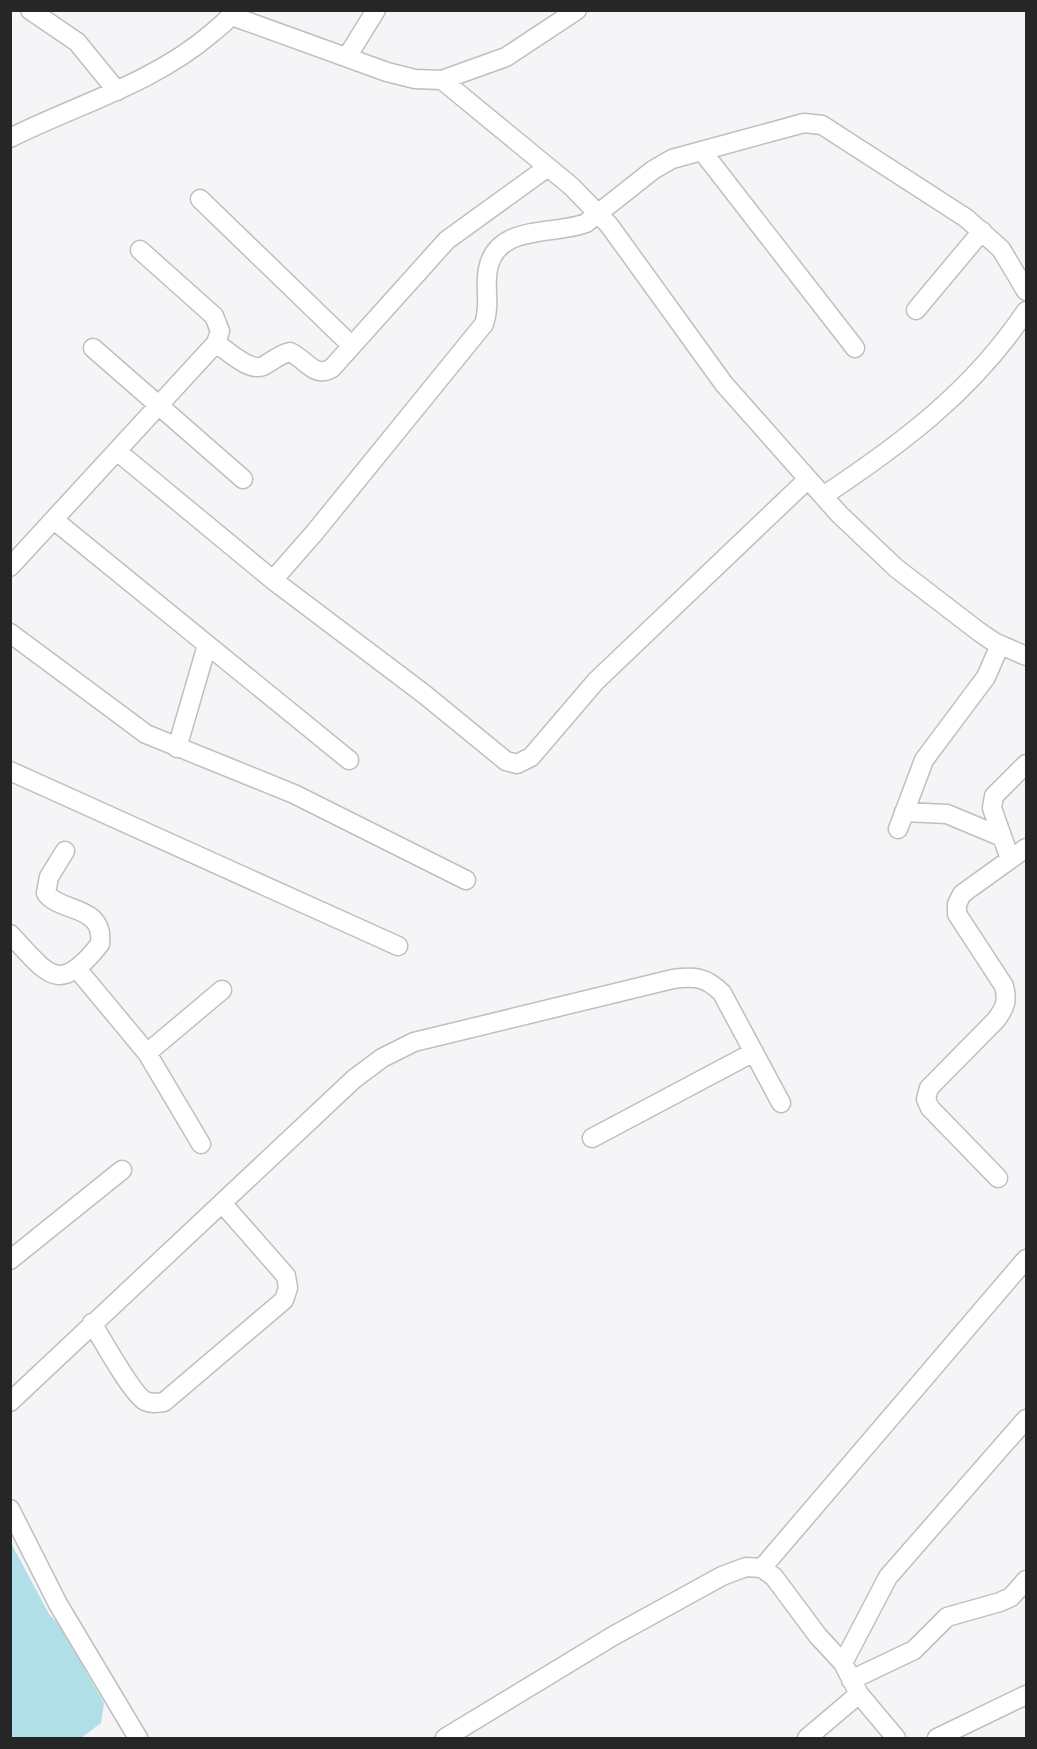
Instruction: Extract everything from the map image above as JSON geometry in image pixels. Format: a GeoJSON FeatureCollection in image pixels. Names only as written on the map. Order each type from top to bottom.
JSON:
{"type":"FeatureCollection","features":[{"type":"Feature","properties":{"kind":"street"},"geometry":{"type":"LineString","coordinates":[[30,10],[76,42],[117,91]]}},
{"type":"Feature","properties":{"kind":"street"},"geometry":{"type":"LineString","coordinates":[[347,57],[376,10]]}},
{"type":"Feature","properties":{"kind":"street"},"geometry":{"type":"LineString","coordinates":[[10,138],[117,91],[173,61],[201,43],[234,13],[347,57],[415,79],[442,80],[506,57],[577,10]]}},
{"type":"Feature","properties":{"kind":"street"},"geometry":{"type":"LineString","coordinates":[[442,80],[548,168],[598,214],[724,384],[823,496],[896,568],[978,631],[1000,645],[1026,656]]}},
{"type":"Feature","properties":{"kind":"street"},"geometry":{"type":"LineString","coordinates":[[273,580],[315,532],[484,324],[488,311],[486,279],[488,266],[495,254],[516,236],[576,227],[598,214],[653,170],[672,159],[804,123],[822,125],[966,218],[982,231],[1001,249],[1026,291]]}},
{"type":"Feature","properties":{"kind":"street"},"geometry":{"type":"LineString","coordinates":[[702,151],[855,348]]}},
{"type":"Feature","properties":{"kind":"street"},"geometry":{"type":"LineString","coordinates":[[216,344],[253,368],[263,367],[283,353],[290,352],[318,372],[325,372],[332,368],[447,240],[548,168]]}},
{"type":"Feature","properties":{"kind":"street"},"geometry":{"type":"LineString","coordinates":[[200,199],[351,345]]}},
{"type":"Feature","properties":{"kind":"street"},"geometry":{"type":"LineString","coordinates":[[916,310],[982,231]]}},
{"type":"Feature","properties":{"kind":"street"},"geometry":{"type":"LineString","coordinates":[[10,567],[216,344],[220,331],[214,316],[140,250]]}},
{"type":"Feature","properties":{"kind":"street"},"geometry":{"type":"LineString","coordinates":[[823,496],[894,449],[936,414],[987,364],[1026,311]]}},
{"type":"Feature","properties":{"kind":"street"},"geometry":{"type":"LineString","coordinates":[[93,348],[243,479]]}},
{"type":"Feature","properties":{"kind":"street"},"geometry":{"type":"LineString","coordinates":[[118,452],[273,580],[416,687],[506,761],[517,764],[531,758],[596,681],[808,479]]}},
{"type":"Feature","properties":{"kind":"street"},"geometry":{"type":"LineString","coordinates":[[54,520],[349,760]]}},
{"type":"Feature","properties":{"kind":"street"},"geometry":{"type":"LineString","coordinates":[[10,633],[146,734],[294,794],[466,880]]}},
{"type":"Feature","properties":{"kind":"street"},"geometry":{"type":"LineString","coordinates":[[177,748],[207,645]]}},
{"type":"Feature","properties":{"kind":"street"},"geometry":{"type":"LineString","coordinates":[[998,1178],[930,1108],[926,1099],[929,1088],[1005,1009],[1007,999],[1004,986],[957,914],[957,903],[962,894],[1022,853],[1002,837],[947,814],[901,821],[924,760],[986,677],[1000,645]]}},
{"type":"Feature","properties":{"kind":"street"},"geometry":{"type":"LineString","coordinates":[[1002,837],[992,808],[994,796],[1026,764]]}},
{"type":"Feature","properties":{"kind":"street"},"geometry":{"type":"LineString","coordinates":[[10,771],[398,946]]}},
{"type":"Feature","properties":{"kind":"street"},"geometry":{"type":"LineString","coordinates":[[10,934],[49,973],[67,975],[78,970],[100,945],[101,935],[82,910],[50,900],[46,893],[49,877],[64,851]]}},
{"type":"Feature","properties":{"kind":"street"},"geometry":{"type":"LineString","coordinates":[[78,970],[147,1053],[201,1144]]}},
{"type":"Feature","properties":{"kind":"street"},"geometry":{"type":"LineString","coordinates":[[10,1402],[354,1079],[382,1058],[414,1042],[673,979],[694,976],[710,981],[722,993],[781,1103]]}},
{"type":"Feature","properties":{"kind":"street"},"geometry":{"type":"LineString","coordinates":[[147,1053],[222,990]]}},
{"type":"Feature","properties":{"kind":"street"},"geometry":{"type":"LineString","coordinates":[[592,1138],[754,1052]]}},
{"type":"Feature","properties":{"kind":"street"},"geometry":{"type":"LineString","coordinates":[[10,1260],[122,1170]]}},
{"type":"Feature","properties":{"kind":"street"},"geometry":{"type":"LineString","coordinates":[[92,1323],[133,1388],[143,1400],[153,1404],[164,1402],[284,1300],[288,1288],[285,1276],[222,1203]]}},
{"type":"Feature","properties":{"kind":"street"},"geometry":{"type":"LineString","coordinates":[[762,1568],[1026,1259]]}},
{"type":"Feature","properties":{"kind":"street"},"geometry":{"type":"LineString","coordinates":[[843,1663],[888,1577],[1026,1419]]}},
{"type":"Feature","properties":{"kind":"street"},"geometry":{"type":"LineString","coordinates":[[10,1509],[58,1604],[138,1738]]}},
{"type":"Feature","properties":{"kind":"street"},"geometry":{"type":"LineString","coordinates":[[446,1738],[613,1636],[722,1576],[746,1567],[762,1568],[774,1577],[818,1636],[843,1663],[855,1687],[896,1738]]}},
{"type":"Feature","properties":{"kind":"street"},"geometry":{"type":"LineString","coordinates":[[807,1738],[855,1687],[914,1650],[947,1617],[1011,1597],[1026,1580]]}},
{"type":"Feature","properties":{"kind":"street"},"geometry":{"type":"LineString","coordinates":[[937,1738],[1026,1695]]}},
{"type":"Feature","properties":{"kind":"water"},"geometry":{"type":"Polygon","coordinates":[[[11,1543],[49,1614],[59,1625],[104,1703],[101,1723],[81,1738],[11,1738],[11,1543]]]}}]}
